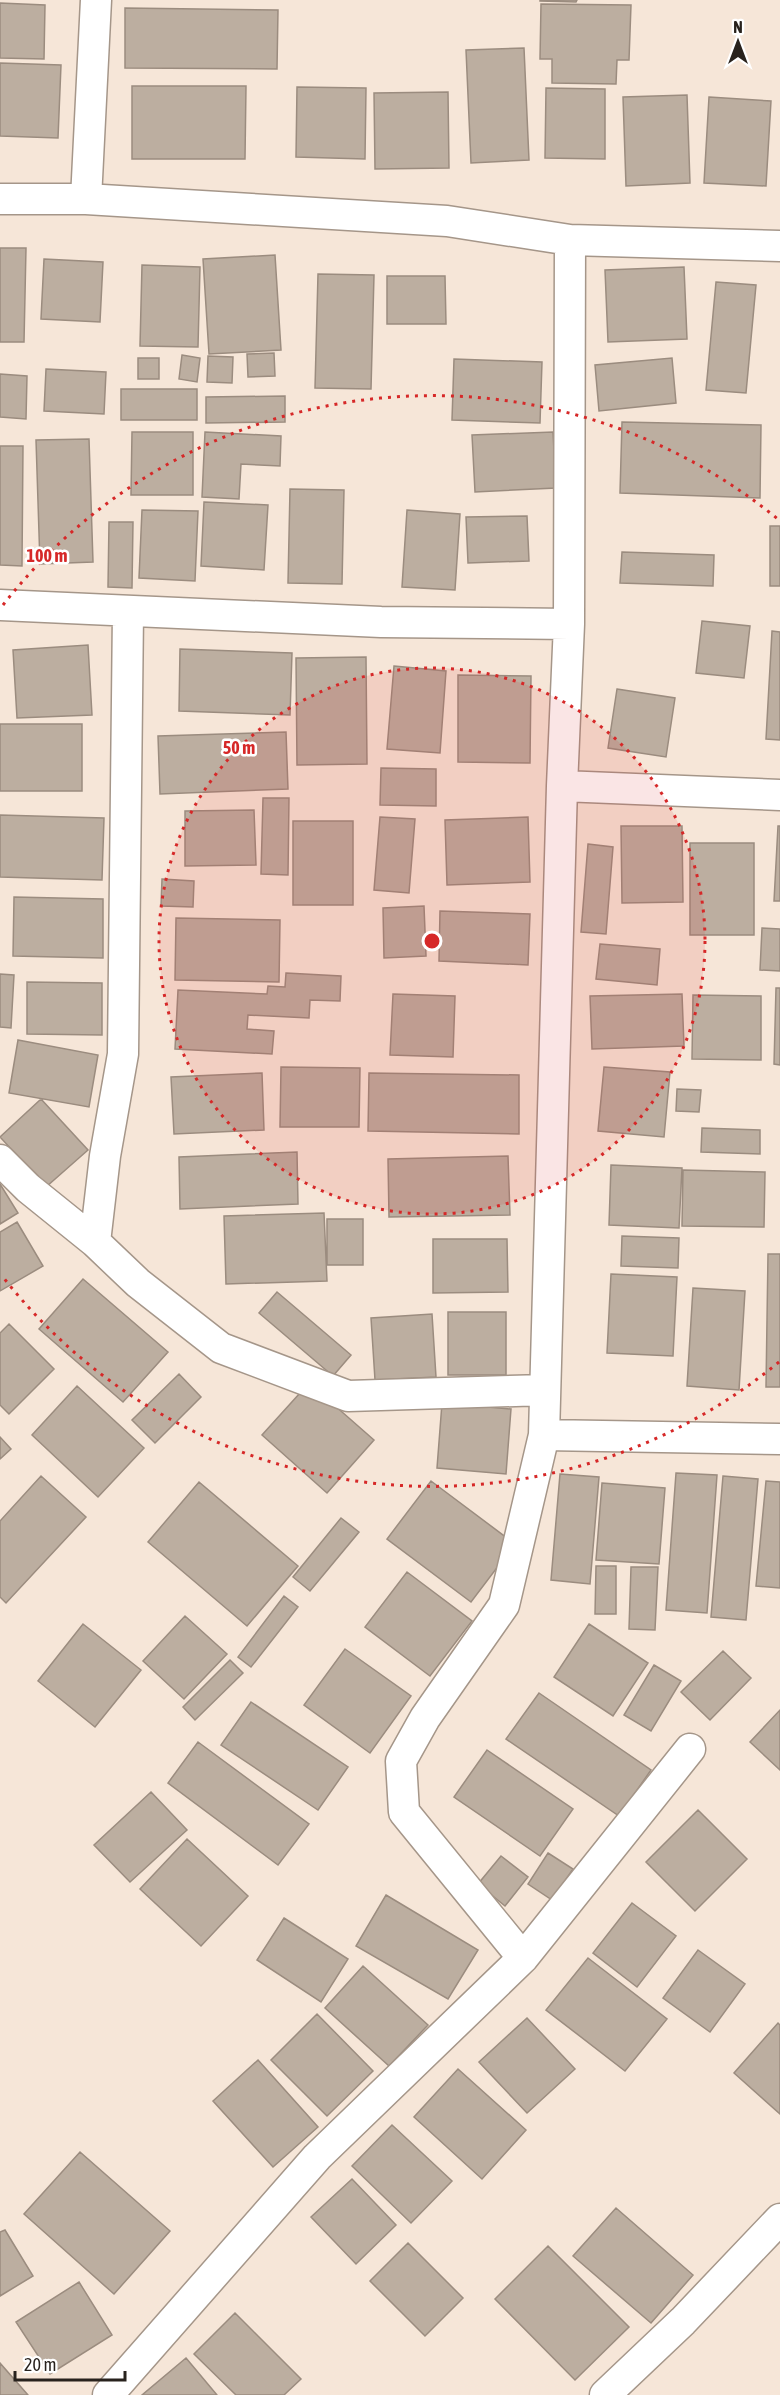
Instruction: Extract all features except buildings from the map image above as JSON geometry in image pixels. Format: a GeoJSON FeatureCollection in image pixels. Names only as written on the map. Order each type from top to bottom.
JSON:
{"type":"FeatureCollection","features":[{"type":"Feature","properties":{"kind":"street"},"geometry":{"type":"LineString","coordinates":[[86,199],[96,0]]}},
{"type":"Feature","properties":{"kind":"street"},"geometry":{"type":"LineString","coordinates":[[0,199],[86,199],[447,221],[570,240],[780,246]]}},
{"type":"Feature","properties":{"kind":"street"},"geometry":{"type":"LineString","coordinates":[[523,1958],[404,1812],[401,1761],[425,1718],[504,1605],[544,1435],[562,786],[569,624],[570,240]]}},
{"type":"Feature","properties":{"kind":"street"},"geometry":{"type":"LineString","coordinates":[[0,605],[381,622],[569,624]]}},
{"type":"Feature","properties":{"kind":"street"},"geometry":{"type":"LineString","coordinates":[[95,1242],[105,1156],[123,1054],[128,612]]}},
{"type":"Feature","properties":{"kind":"street"},"geometry":{"type":"LineString","coordinates":[[562,786],[780,795]]}},
{"type":"Feature","properties":{"kind":"street"},"geometry":{"type":"LineString","coordinates":[[0,1160],[28,1188],[95,1242],[138,1283],[221,1348],[348,1396],[545,1390]]}},
{"type":"Feature","properties":{"kind":"street"},"geometry":{"type":"LineString","coordinates":[[544,1435],[780,1439]]}},
{"type":"Feature","properties":{"kind":"street"},"geometry":{"type":"LineString","coordinates":[[114,2393],[317,2157],[523,1958],[690,1749]]}},
{"type":"Feature","properties":{"kind":"street"},"geometry":{"type":"LineString","coordinates":[[605,2395],[683,2321],[780,2219]]}}]}
